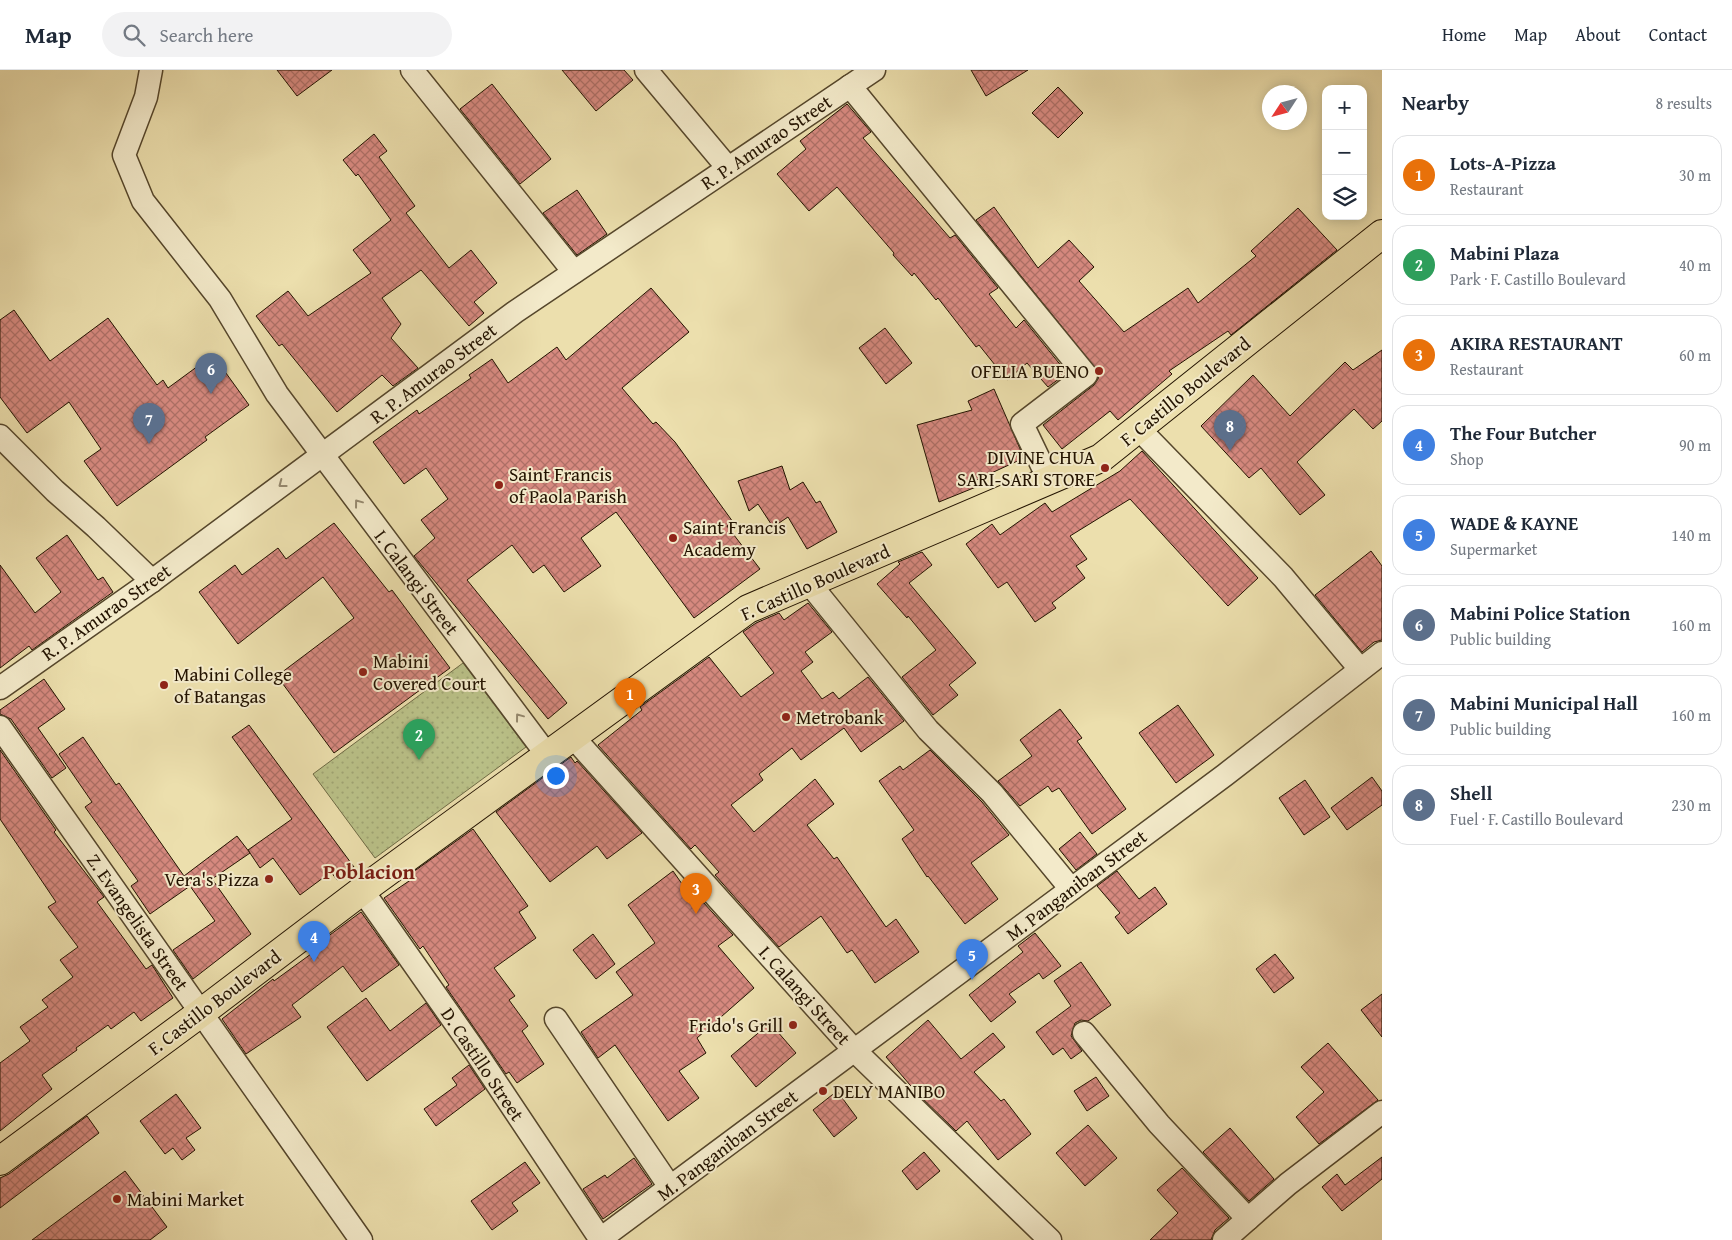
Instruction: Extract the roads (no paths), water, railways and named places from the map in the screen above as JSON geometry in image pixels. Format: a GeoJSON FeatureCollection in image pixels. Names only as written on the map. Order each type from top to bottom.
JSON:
{"type":"FeatureCollection","features":[{"type":"Feature","properties":{"kind":"main road","name":"F. Castillo Boulevard"},"geometry":{"type":"LineString","coordinates":[[0,1161],[202,1012],[362,890],[748,609],[1101,458],[1382,234]]}},
{"type":"Feature","properties":{"kind":"street","name":"I. Calangi Street"},"geometry":{"type":"LineString","coordinates":[[151,70],[146,97],[124,155],[143,201],[220,299],[277,394],[548,756]]}},
{"type":"Feature","properties":{"kind":"street"},"geometry":{"type":"LineString","coordinates":[[412,70],[574,272]]}},
{"type":"Feature","properties":{"kind":"street"},"geometry":{"type":"LineString","coordinates":[[646,70],[728,168]]}},
{"type":"Feature","properties":{"kind":"street","name":"R. P. Amurao Street"},"geometry":{"type":"LineString","coordinates":[[0,688],[152,581],[515,312],[874,70]]}},
{"type":"Feature","properties":{"kind":"street"},"geometry":{"type":"LineString","coordinates":[[850,86],[1086,375],[1022,424],[1049,480]]}},
{"type":"Feature","properties":{"kind":"street"},"geometry":{"type":"LineString","coordinates":[[1138,428],[1283,577],[1360,670]]}},
{"type":"Feature","properties":{"kind":"street"},"geometry":{"type":"LineString","coordinates":[[0,436],[55,491],[152,581]]}},
{"type":"Feature","properties":{"kind":"street"},"geometry":{"type":"LineString","coordinates":[[809,583],[928,730],[992,793],[1071,889]]}},
{"type":"Feature","properties":{"kind":"street","name":"M. Panganiban Street"},"geometry":{"type":"LineString","coordinates":[[600,1240],[1225,774],[1382,653]]}},
{"type":"Feature","properties":{"kind":"street","name":"Z. Evangelista Street"},"geometry":{"type":"LineString","coordinates":[[0,727],[361,1240]]}},
{"type":"Feature","properties":{"kind":"street","name":"I. Calangi Street"},"geometry":{"type":"LineString","coordinates":[[573,738],[854,1050],[1050,1240]]}},
{"type":"Feature","properties":{"kind":"street","name":"D. Castillo Street"},"geometry":{"type":"LineString","coordinates":[[362,890],[475,1051],[600,1240]]}},
{"type":"Feature","properties":{"kind":"street"},"geometry":{"type":"LineString","coordinates":[[556,1019],[670,1187]]}},
{"type":"Feature","properties":{"kind":"street"},"geometry":{"type":"LineString","coordinates":[[1084,1033],[1158,1124],[1248,1219]]}},
{"type":"Feature","properties":{"kind":"street"},"geometry":{"type":"LineString","coordinates":[[1224,1240],[1288,1184],[1382,1112]]}},
{"type":"Feature","properties":{"kind":"place","name":"OFELIA BUENO"},"geometry":{"type":"Point","coordinates":[1099,371]}},
{"type":"Feature","properties":{"kind":"place","name":"Mabini Police Station"},"geometry":{"type":"Point","coordinates":[211,394]}},
{"type":"Feature","properties":{"kind":"place","name":"Mabini Municipal Hall"},"geometry":{"type":"Point","coordinates":[149,444]}},
{"type":"Feature","properties":{"kind":"place","name":"Shell"},"geometry":{"type":"Point","coordinates":[1230,451]}},
{"type":"Feature","properties":{"kind":"place","name":"DIVINE CHUA SARI-SARI STORE"},"geometry":{"type":"Point","coordinates":[1105,468]}},
{"type":"Feature","properties":{"kind":"place","name":"Saint Francis of Paola Parish"},"geometry":{"type":"Point","coordinates":[499,485]}},
{"type":"Feature","properties":{"kind":"place","name":"Saint Francis Academy"},"geometry":{"type":"Point","coordinates":[673,538]}},
{"type":"Feature","properties":{"kind":"place","name":"Mabini Covered Court"},"geometry":{"type":"Point","coordinates":[363,672]}},
{"type":"Feature","properties":{"kind":"place","name":"Mabini College of Batangas"},"geometry":{"type":"Point","coordinates":[164,685]}},
{"type":"Feature","properties":{"kind":"place","name":"Metrobank"},"geometry":{"type":"Point","coordinates":[786,717]}},
{"type":"Feature","properties":{"kind":"place","name":"Lots-A-Pizza"},"geometry":{"type":"Point","coordinates":[630,719]}},
{"type":"Feature","properties":{"kind":"place","name":"Mabini Plaza"},"geometry":{"type":"Point","coordinates":[419,760]}},
{"type":"Feature","properties":{"kind":"place","name":"Vera's Pizza"},"geometry":{"type":"Point","coordinates":[269,879]}},
{"type":"Feature","properties":{"kind":"place","name":"AKIRA RESTAURANT"},"geometry":{"type":"Point","coordinates":[696,914]}},
{"type":"Feature","properties":{"kind":"place","name":"The Four Butcher"},"geometry":{"type":"Point","coordinates":[314,962]}},
{"type":"Feature","properties":{"kind":"place","name":"WADE & KAYNE"},"geometry":{"type":"Point","coordinates":[972,980]}},
{"type":"Feature","properties":{"kind":"place","name":"Frido's Grill"},"geometry":{"type":"Point","coordinates":[793,1025]}},
{"type":"Feature","properties":{"kind":"place","name":"DELY MANIBO"},"geometry":{"type":"Point","coordinates":[823,1091]}},
{"type":"Feature","properties":{"kind":"place","name":"Mabini Market"},"geometry":{"type":"Point","coordinates":[117,1199]}},
{"type":"Feature","properties":{"kind":"district","name":"Poblacion"},"geometry":{"type":"Point","coordinates":[369,872]}}]}
